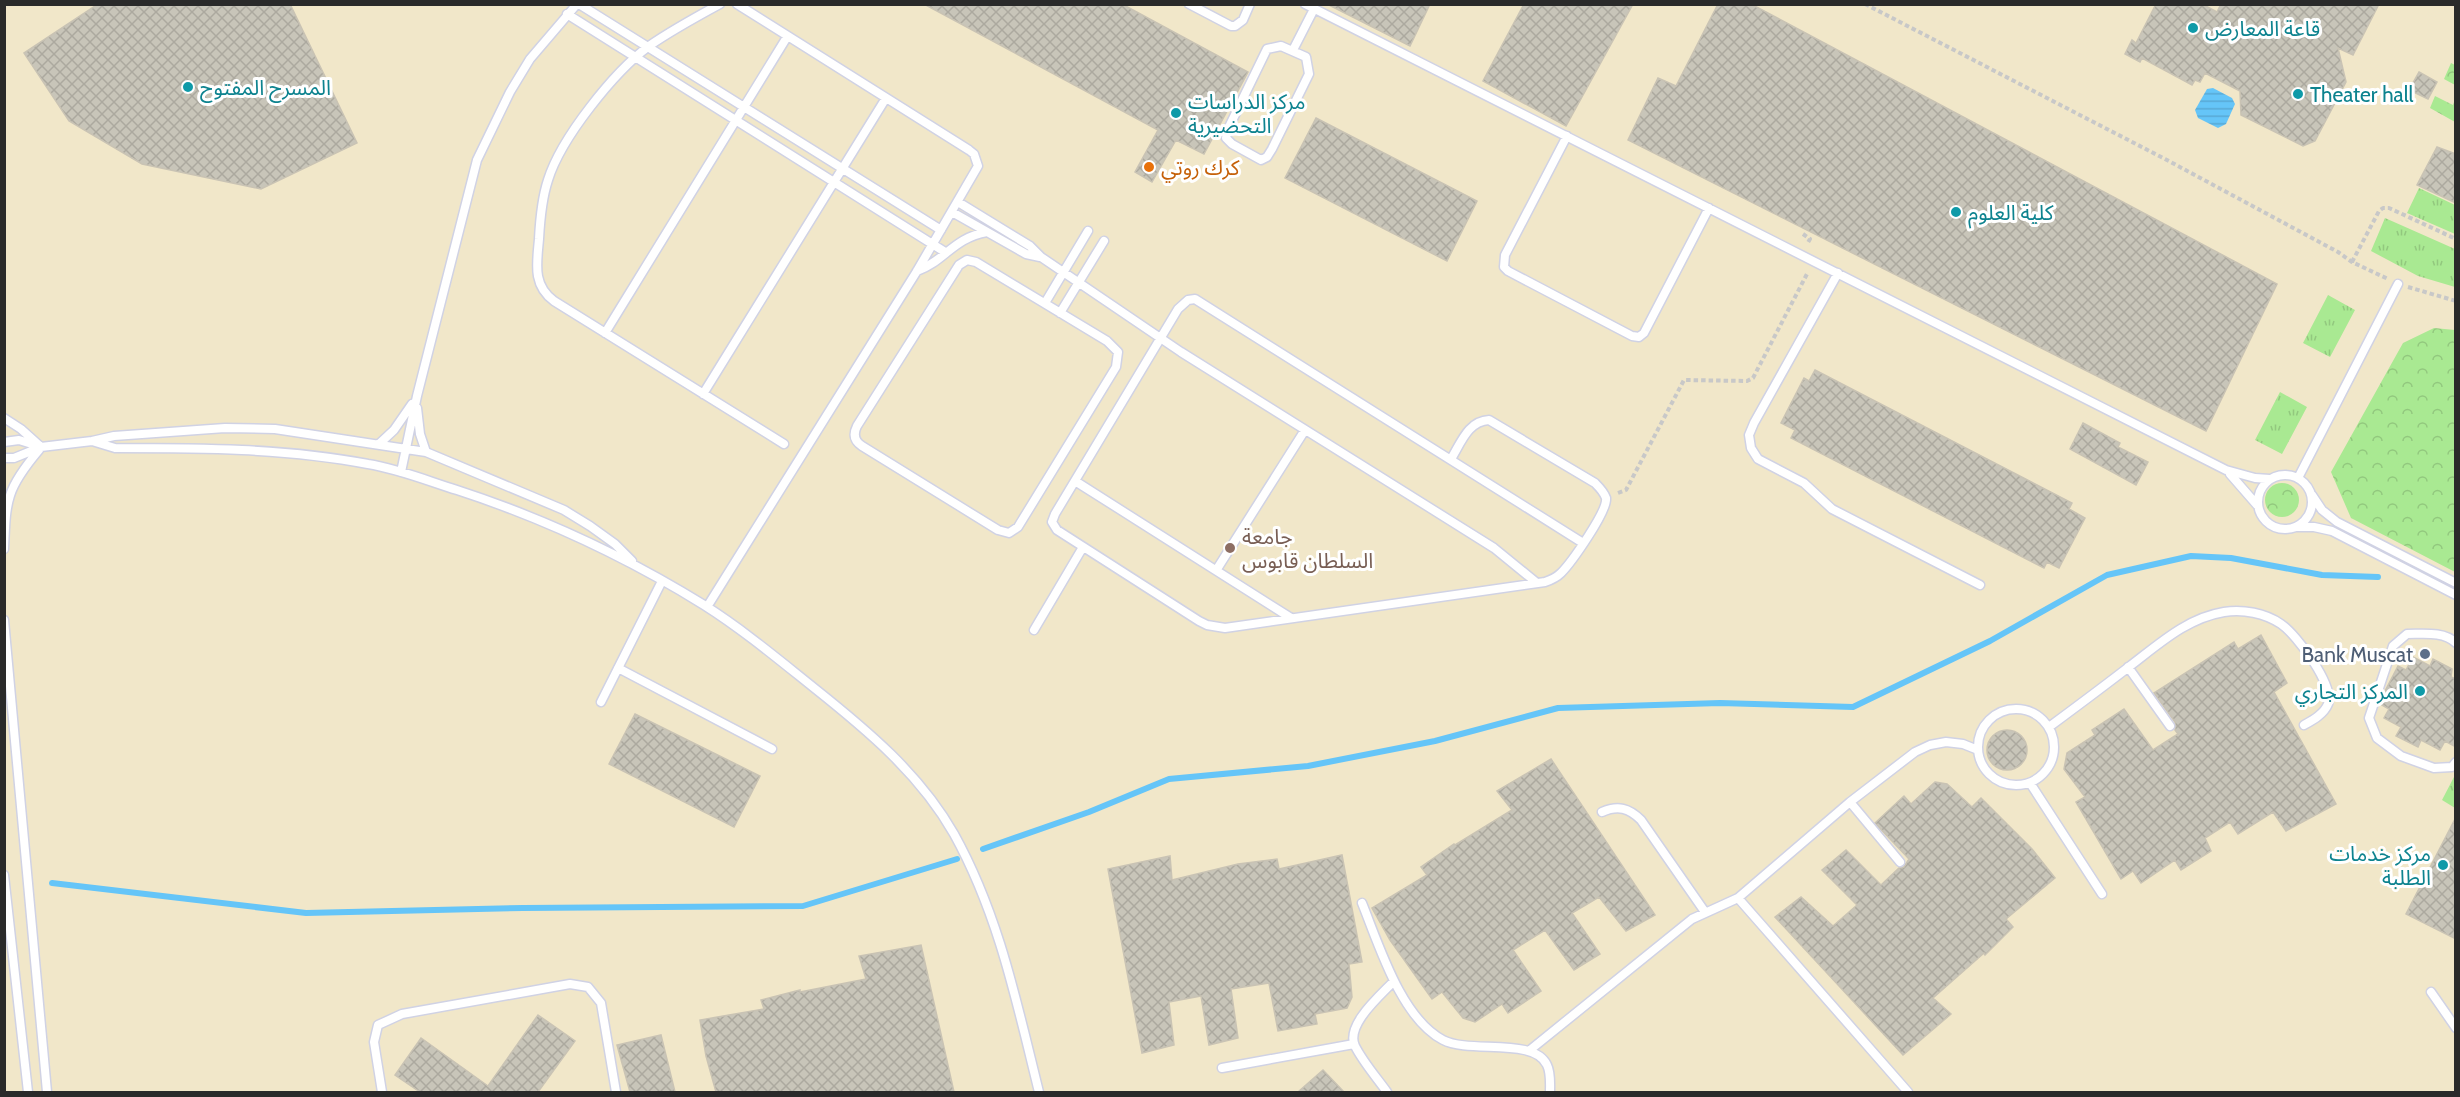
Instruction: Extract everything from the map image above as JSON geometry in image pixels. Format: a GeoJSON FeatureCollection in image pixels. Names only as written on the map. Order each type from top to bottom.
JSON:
{"type":"FeatureCollection","features":[{"type":"Feature","properties":{"kind":"lane"},"geometry":{"type":"LineString","coordinates":[[401,472],[417,396],[477,160],[510,92],[525,68],[567,14],[578,4],[941,230]]}},
{"type":"Feature","properties":{"kind":"lane"},"geometry":{"type":"LineString","coordinates":[[720,4],[671,32],[636,57],[599,96],[571,136],[548,180],[536,268],[540,287],[554,301],[784,444]]}},
{"type":"Feature","properties":{"kind":"lane"},"geometry":{"type":"LineString","coordinates":[[707,607],[952,212],[976,172],[977,160],[974,154],[737,4]]}},
{"type":"Feature","properties":{"kind":"lane"},"geometry":{"type":"LineString","coordinates":[[1189,4],[1235,26],[1243,20],[1250,4]]}},
{"type":"Feature","properties":{"kind":"lane"},"geometry":{"type":"LineString","coordinates":[[1305,4],[2226,470],[2255,478],[2270,479]]}},
{"type":"Feature","properties":{"kind":"lane"},"geometry":{"type":"LineString","coordinates":[[1293,50],[1314,9]]}},
{"type":"Feature","properties":{"kind":"lane"},"geometry":{"type":"LineString","coordinates":[[567,14],[945,252]]}},
{"type":"Feature","properties":{"kind":"lane"},"geometry":{"type":"LineString","coordinates":[[605,333],[787,37]]}},
{"type":"Feature","properties":{"kind":"lane"},"geometry":{"type":"LineString","coordinates":[[1281,46],[1293,50],[1306,57],[1309,74],[1272,149],[1267,157],[1261,160],[1232,144],[1226,138],[1228,129],[1268,49],[1281,46]]}},
{"type":"Feature","properties":{"kind":"lane"},"geometry":{"type":"LineString","coordinates":[[703,394],[886,98]]}},
{"type":"Feature","properties":{"kind":"lane"},"geometry":{"type":"LineString","coordinates":[[1567,136],[1505,255],[1504,267],[1632,336],[1639,337],[1644,333],[1709,208]]}},
{"type":"Feature","properties":{"kind":"lane"},"geometry":{"type":"LineString","coordinates":[[958,202],[1030,246],[1041,257],[1161,338],[1494,548],[1538,583]]}},
{"type":"Feature","properties":{"kind":"lane"},"geometry":{"type":"LineString","coordinates":[[952,212],[1026,254],[1041,257]]}},
{"type":"Feature","properties":{"kind":"lane"},"geometry":{"type":"LineString","coordinates":[[1045,303],[1088,231]]}},
{"type":"Feature","properties":{"kind":"lane"},"geometry":{"type":"LineString","coordinates":[[916,271],[936,261],[968,236],[987,232]]}},
{"type":"Feature","properties":{"kind":"lane"},"geometry":{"type":"LineString","coordinates":[[1060,313],[1104,241]]}},
{"type":"Feature","properties":{"kind":"lane"},"geometry":{"type":"LineString","coordinates":[[972,260],[1045,303],[1114,346],[1119,360],[1101,393],[1014,531],[1003,533],[855,440],[857,426],[962,261],[972,260]]}},
{"type":"Feature","properties":{"kind":"lane"},"geometry":{"type":"LineString","coordinates":[[1838,273],[1754,423],[1749,435],[1751,448],[1758,459],[1804,483],[1832,508],[1980,585]]}},
{"type":"Feature","properties":{"kind":"lane"},"geometry":{"type":"LineString","coordinates":[[2298,478],[2398,284]]}},
{"type":"Feature","properties":{"kind":"lane"},"geometry":{"type":"LineString","coordinates":[[1451,459],[1473,424],[1481,420],[1490,420],[1595,483],[1602,489],[1606,498],[1605,507],[1583,543],[1553,579],[1225,628],[1207,626],[1057,530],[1052,522],[1182,303],[1196,299],[1583,543]]}},
{"type":"Feature","properties":{"kind":"lane"},"geometry":{"type":"LineString","coordinates":[[379,444],[407,414],[417,396]]}},
{"type":"Feature","properties":{"kind":"lane"},"geometry":{"type":"LineString","coordinates":[[417,396],[420,434],[426,452]]}},
{"type":"Feature","properties":{"kind":"lane"},"geometry":{"type":"LineString","coordinates":[[4,418],[21,429],[41,447]]}},
{"type":"Feature","properties":{"kind":"lane"},"geometry":{"type":"LineString","coordinates":[[4,458],[14,458],[41,447],[114,436],[225,428],[275,429],[406,448],[426,452],[564,510],[615,544],[637,565]]}},
{"type":"Feature","properties":{"kind":"lane"},"geometry":{"type":"LineString","coordinates":[[1217,569],[1305,430]]}},
{"type":"Feature","properties":{"kind":"lane"},"geometry":{"type":"LineString","coordinates":[[4,442],[26,441],[41,447]]}},
{"type":"Feature","properties":{"kind":"lane"},"geometry":{"type":"LineString","coordinates":[[92,441],[115,448],[273,451],[368,464],[401,472],[491,501],[637,565],[707,607],[780,661],[880,741],[919,784],[952,831],[979,883],[999,937],[1039,1092]]}},
{"type":"Feature","properties":{"kind":"lane"},"geometry":{"type":"LineString","coordinates":[[4,549],[6,504],[21,471],[41,447]]}},
{"type":"Feature","properties":{"kind":"lane"},"geometry":{"type":"LineString","coordinates":[[2226,470],[2248,492],[2257,505],[2260,515],[2276,528],[2286,530],[2304,522],[2310,514],[2311,495]]}},
{"type":"Feature","properties":{"kind":"lane"},"geometry":{"type":"LineString","coordinates":[[2257,505],[2258,495],[2263,485],[2270,479],[2279,475],[2298,478],[2304,482],[2322,510],[2337,522],[2456,583]]}},
{"type":"Feature","properties":{"kind":"lane"},"geometry":{"type":"LineString","coordinates":[[1075,481],[1291,618]]}},
{"type":"Feature","properties":{"kind":"lane"},"geometry":{"type":"LineString","coordinates":[[2296,527],[2314,527],[2332,531],[2456,595]]}},
{"type":"Feature","properties":{"kind":"lane"},"geometry":{"type":"LineString","coordinates":[[1034,630],[1083,547]]}},
{"type":"Feature","properties":{"kind":"lane"},"geometry":{"type":"LineString","coordinates":[[601,702],[662,580]]}},
{"type":"Feature","properties":{"kind":"lane"},"geometry":{"type":"LineString","coordinates":[[2049,728],[2182,628],[2207,616],[2245,611],[2264,615],[2281,624],[2295,637],[2327,684],[2330,693],[2329,702],[2324,711],[2304,725]]}},
{"type":"Feature","properties":{"kind":"lane"},"geometry":{"type":"LineString","coordinates":[[4,620],[47,1092]]}},
{"type":"Feature","properties":{"kind":"lane"},"geometry":{"type":"LineString","coordinates":[[2454,639],[2437,634],[2407,634],[2393,646],[2369,718],[2377,738],[2401,756],[2434,768],[2452,767],[2456,762]]}},
{"type":"Feature","properties":{"kind":"lane"},"geometry":{"type":"LineString","coordinates":[[618,668],[772,749]]}},
{"type":"Feature","properties":{"kind":"lane"},"geometry":{"type":"LineString","coordinates":[[2128,668],[2170,726]]}},
{"type":"Feature","properties":{"kind":"lane"},"geometry":{"type":"LineString","coordinates":[[2012,709],[2026,710],[2040,717],[2049,728],[2054,740],[2054,753],[2050,766],[2042,776],[2030,783],[2016,785],[2002,783],[1982,764],[1978,750],[1980,735],[1987,723],[1998,714],[2012,709]]}},
{"type":"Feature","properties":{"kind":"lane"},"geometry":{"type":"LineString","coordinates":[[1530,1050],[1686,923],[1738,898],[1850,802],[1915,752],[1930,745],[1946,742],[1963,744],[1978,750]]}},
{"type":"Feature","properties":{"kind":"lane"},"geometry":{"type":"LineString","coordinates":[[2030,783],[2102,894]]}},
{"type":"Feature","properties":{"kind":"lane"},"geometry":{"type":"LineString","coordinates":[[1850,802],[1900,862]]}},
{"type":"Feature","properties":{"kind":"lane"},"geometry":{"type":"LineString","coordinates":[[1602,812],[1612,808],[1623,808],[1633,812],[1641,820],[1705,912]]}},
{"type":"Feature","properties":{"kind":"lane"},"geometry":{"type":"LineString","coordinates":[[4,875],[28,1092]]}},
{"type":"Feature","properties":{"kind":"lane"},"geometry":{"type":"LineString","coordinates":[[1738,898],[1908,1092]]}},
{"type":"Feature","properties":{"kind":"lane"},"geometry":{"type":"LineString","coordinates":[[1362,903],[1400,993],[1424,1024],[1444,1040],[1468,1047],[1530,1050],[1541,1056],[1548,1066],[1550,1092]]}},
{"type":"Feature","properties":{"kind":"lane"},"geometry":{"type":"LineString","coordinates":[[1388,1092],[1354,1044],[1353,1034],[1356,1024],[1394,981]]}},
{"type":"Feature","properties":{"kind":"lane"},"geometry":{"type":"LineString","coordinates":[[382,1092],[374,1042],[378,1025],[402,1014],[570,984],[588,987],[601,1003],[616,1092]]}},
{"type":"Feature","properties":{"kind":"lane"},"geometry":{"type":"LineString","coordinates":[[2431,992],[2456,1028]]}},
{"type":"Feature","properties":{"kind":"lane"},"geometry":{"type":"LineString","coordinates":[[1222,1068],[1354,1044]]}},
{"type":"Feature","properties":{"kind":"path"},"geometry":{"type":"LineString","coordinates":[[1865,4],[2165,159],[2338,252],[2352,262],[2398,284],[2456,301]]}},
{"type":"Feature","properties":{"kind":"path"},"geometry":{"type":"LineString","coordinates":[[2352,262],[2379,211],[2383,208],[2389,208],[2456,239]]}},
{"type":"Feature","properties":{"kind":"path"},"geometry":{"type":"LineString","coordinates":[[1606,498],[1626,490],[1684,380],[1747,381],[1753,378],[1809,272]]}},
{"type":"Feature","properties":{"kind":"shaded area","name":"جامعة السلطان قابوس"},"geometry":{"type":"Polygon","coordinates":[[[5,5],[2455,5],[2455,1092],[5,1092],[5,5]]]}},
{"type":"Feature","properties":{"kind":"green space"},"geometry":{"type":"Polygon","coordinates":[[[2451,63],[2455,65],[2455,85],[2444,79],[2451,63]]]}},
{"type":"Feature","properties":{"kind":"green space"},"geometry":{"type":"Polygon","coordinates":[[[2435,96],[2453,105],[2455,99],[2455,122],[2430,108],[2435,96]]]}},
{"type":"Feature","properties":{"kind":"green space"},"geometry":{"type":"Polygon","coordinates":[[[2419,188],[2455,205],[2455,234],[2407,213],[2419,188]]]}},
{"type":"Feature","properties":{"kind":"green space"},"geometry":{"type":"Polygon","coordinates":[[[2385,218],[2455,249],[2455,287],[2418,276],[2371,251],[2385,218]]]}},
{"type":"Feature","properties":{"kind":"green space"},"geometry":{"type":"Polygon","coordinates":[[[2328,295],[2355,310],[2330,357],[2303,343],[2328,295]]]}},
{"type":"Feature","properties":{"kind":"green space"},"geometry":{"type":"Polygon","coordinates":[[[2434,328],[2455,330],[2455,572],[2351,518],[2331,472],[2403,343],[2434,328]]]}},
{"type":"Feature","properties":{"kind":"green space"},"geometry":{"type":"Polygon","coordinates":[[[2280,392],[2307,407],[2282,454],[2255,440],[2280,392]]]}},
{"type":"Feature","properties":{"kind":"green space"},"geometry":{"type":"Polygon","coordinates":[[[2282,483],[2294,488],[2299,500],[2294,512],[2282,517],[2270,512],[2265,500],[2270,488],[2282,483]]]}},
{"type":"Feature","properties":{"kind":"green space"},"geometry":{"type":"Polygon","coordinates":[[[2455,775],[2455,808],[2442,800],[2455,775]]]}},
{"type":"Feature","properties":{"kind":"water"},"geometry":{"type":"Polygon","coordinates":[[[2213,88],[2232,98],[2235,104],[2226,124],[2218,128],[2198,118],[2195,110],[2207,89],[2213,88]]]}},
{"type":"Feature","properties":{"kind":"building","name":"المسرح المفتوح"},"geometry":{"type":"Polygon","coordinates":[[[98,4],[290,4],[357,143],[261,189],[142,164],[69,121],[24,53],[98,4]]]}},
{"type":"Feature","properties":{"kind":"building","name":"مركز الدراسات التحضيرية"},"geometry":{"type":"Polygon","coordinates":[[[924,4],[1122,4],[1248,72],[1204,154],[1176,140],[1152,182],[1135,172],[1158,130],[924,4]]]}},
{"type":"Feature","properties":{"kind":"building"},"geometry":{"type":"Polygon","coordinates":[[[1327,4],[1430,4],[1410,46],[1327,4]]]}},
{"type":"Feature","properties":{"kind":"building"},"geometry":{"type":"Polygon","coordinates":[[[1524,4],[1633,4],[1566,126],[1483,81],[1524,4]]]}},
{"type":"Feature","properties":{"kind":"building","name":"كلية العلوم"},"geometry":{"type":"Polygon","coordinates":[[[1718,4],[1751,4],[2277,284],[2206,431],[1628,140],[1658,78],[1676,86],[1718,4]]]}},
{"type":"Feature","properties":{"kind":"building"},"geometry":{"type":"Polygon","coordinates":[[[2156,4],[2202,4],[2217,12],[2221,4],[2379,4],[2353,55],[2338,48],[2346,82],[2315,141],[2303,146],[2241,115],[2240,91],[2205,73],[2200,82],[2195,80],[2192,85],[2142,58],[2140,62],[2125,54],[2132,40],[2136,43],[2156,4]]]}},
{"type":"Feature","properties":{"kind":"building"},"geometry":{"type":"Polygon","coordinates":[[[2419,72],[2437,82],[2428,99],[2409,90],[2419,72]]]}},
{"type":"Feature","properties":{"kind":"building"},"geometry":{"type":"Polygon","coordinates":[[[1316,118],[1477,201],[1447,261],[1285,178],[1316,118]]]}},
{"type":"Feature","properties":{"kind":"building"},"geometry":{"type":"Polygon","coordinates":[[[2437,147],[2456,154],[2456,203],[2417,185],[2437,147]]]}},
{"type":"Feature","properties":{"kind":"building"},"geometry":{"type":"Polygon","coordinates":[[[1815,370],[2072,503],[2069,509],[2085,518],[2059,568],[2047,562],[2044,568],[1791,438],[1795,430],[1781,423],[1804,378],[1809,381],[1815,370]]]}},
{"type":"Feature","properties":{"kind":"building"},"geometry":{"type":"Polygon","coordinates":[[[2083,423],[2120,443],[2118,447],[2148,462],[2136,485],[2070,449],[2083,423]]]}},
{"type":"Feature","properties":{"kind":"building"},"geometry":{"type":"Polygon","coordinates":[[[2261,635],[2287,683],[2274,692],[2336,804],[2286,831],[2273,812],[2238,834],[2230,822],[2205,838],[2211,851],[2181,870],[2175,860],[2141,883],[2133,871],[2121,879],[2076,802],[2085,797],[2064,769],[2067,753],[2095,735],[2092,730],[2124,709],[2153,750],[2178,734],[2175,730],[2175,722],[2154,693],[2234,642],[2238,649],[2261,635]]]}},
{"type":"Feature","properties":{"kind":"building","name":"المركز التجاري"},"geometry":{"type":"Polygon","coordinates":[[[2413,657],[2430,666],[2433,659],[2452,669],[2451,677],[2456,679],[2456,747],[2445,741],[2440,750],[2421,740],[2418,747],[2396,736],[2401,727],[2384,718],[2389,709],[2380,704],[2383,695],[2398,666],[2406,670],[2413,657]]]}},
{"type":"Feature","properties":{"kind":"building"},"geometry":{"type":"Polygon","coordinates":[[[635,714],[760,776],[734,827],[609,764],[635,714]]]}},
{"type":"Feature","properties":{"kind":"building"},"geometry":{"type":"Polygon","coordinates":[[[2007,730],[2015,731],[2021,736],[2026,742],[2026,758],[2021,764],[2015,769],[2007,770],[1999,769],[1993,764],[1988,758],[1987,750],[1988,742],[1993,736],[1999,731],[2007,730]]]}},
{"type":"Feature","properties":{"kind":"building"},"geometry":{"type":"Polygon","coordinates":[[[1551,759],[1655,915],[1626,931],[1599,897],[1572,913],[1600,954],[1574,970],[1545,930],[1513,950],[1541,991],[1508,1013],[1502,1004],[1475,1022],[1463,1018],[1442,992],[1432,999],[1390,940],[1372,908],[1427,875],[1421,867],[1454,844],[1512,810],[1497,791],[1551,759]]]}},
{"type":"Feature","properties":{"kind":"building"},"geometry":{"type":"Polygon","coordinates":[[[1935,782],[1947,784],[1972,807],[1981,798],[2032,849],[2055,878],[2006,919],[2013,927],[1985,955],[1984,953],[1933,998],[1951,1014],[1903,1055],[1775,917],[1801,897],[1833,926],[1857,905],[1822,870],[1846,850],[1881,885],[1899,868],[1904,867],[1909,859],[1875,823],[1904,796],[1911,804],[1935,782]]]}},
{"type":"Feature","properties":{"kind":"building","name":"مركز خدمات الطلبة"},"geometry":{"type":"Polygon","coordinates":[[[2456,817],[2456,939],[2406,914],[2456,817]]]}},
{"type":"Feature","properties":{"kind":"building"},"geometry":{"type":"Polygon","coordinates":[[[1342,855],[1362,962],[1349,964],[1352,997],[1347,1008],[1315,1014],[1317,1024],[1278,1031],[1269,983],[1231,989],[1238,1038],[1209,1045],[1201,996],[1169,1002],[1174,1045],[1142,1053],[1108,869],[1170,856],[1172,880],[1238,864],[1277,859],[1279,869],[1342,855]]]}},
{"type":"Feature","properties":{"kind":"building"},"geometry":{"type":"Polygon","coordinates":[[[921,945],[954,1092],[716,1092],[706,1056],[700,1020],[764,1009],[761,1000],[800,990],[800,992],[866,979],[859,956],[921,945]]]}},
{"type":"Feature","properties":{"kind":"building"},"geometry":{"type":"Polygon","coordinates":[[[538,1015],[575,1041],[538,1092],[420,1092],[395,1075],[421,1038],[488,1086],[538,1015]]]}},
{"type":"Feature","properties":{"kind":"building"},"geometry":{"type":"Polygon","coordinates":[[[661,1035],[675,1092],[630,1092],[617,1045],[661,1035]]]}},
{"type":"Feature","properties":{"kind":"building"},"geometry":{"type":"Polygon","coordinates":[[[1323,1070],[1344,1092],[1298,1092],[1323,1070]]]}},
{"type":"Feature","properties":{"kind":"waterway"},"geometry":{"type":"LineString","coordinates":[[983,849],[1089,812],[1169,779],[1308,766],[1435,741],[1558,708],[1720,703],[1853,707],[1990,641],[2107,575],[2191,556],[2231,558],[2322,575],[2378,577]]}},
{"type":"Feature","properties":{"kind":"waterway"},"geometry":{"type":"LineString","coordinates":[[52,883],[306,913],[523,908],[803,906],[957,859]]}},
{"type":"Feature","properties":{"kind":"place","name":"قاعة المعارض"},"geometry":{"type":"Point","coordinates":[2193,28]}},
{"type":"Feature","properties":{"kind":"place","name":"المسرح المفتوح"},"geometry":{"type":"Point","coordinates":[188,87]}},
{"type":"Feature","properties":{"kind":"place","name":"Theater hall"},"geometry":{"type":"Point","coordinates":[2298,94]}},
{"type":"Feature","properties":{"kind":"place","name":"مركز الدراسات التحضيرية"},"geometry":{"type":"Point","coordinates":[1176,113]}},
{"type":"Feature","properties":{"kind":"place","name":"كرك روتي"},"geometry":{"type":"Point","coordinates":[1149,167]}},
{"type":"Feature","properties":{"kind":"place","name":"كلية العلوم"},"geometry":{"type":"Point","coordinates":[1956,212]}},
{"type":"Feature","properties":{"kind":"place","name":"جامعة السلطان قابوس"},"geometry":{"type":"Point","coordinates":[1230,548]}},
{"type":"Feature","properties":{"kind":"place","name":"Bank Muscat"},"geometry":{"type":"Point","coordinates":[2425,654]}},
{"type":"Feature","properties":{"kind":"place","name":"المركز التجاري"},"geometry":{"type":"Point","coordinates":[2420,691]}},
{"type":"Feature","properties":{"kind":"place","name":"مركز خدمات الطلبة"},"geometry":{"type":"Point","coordinates":[2443,865]}}]}
